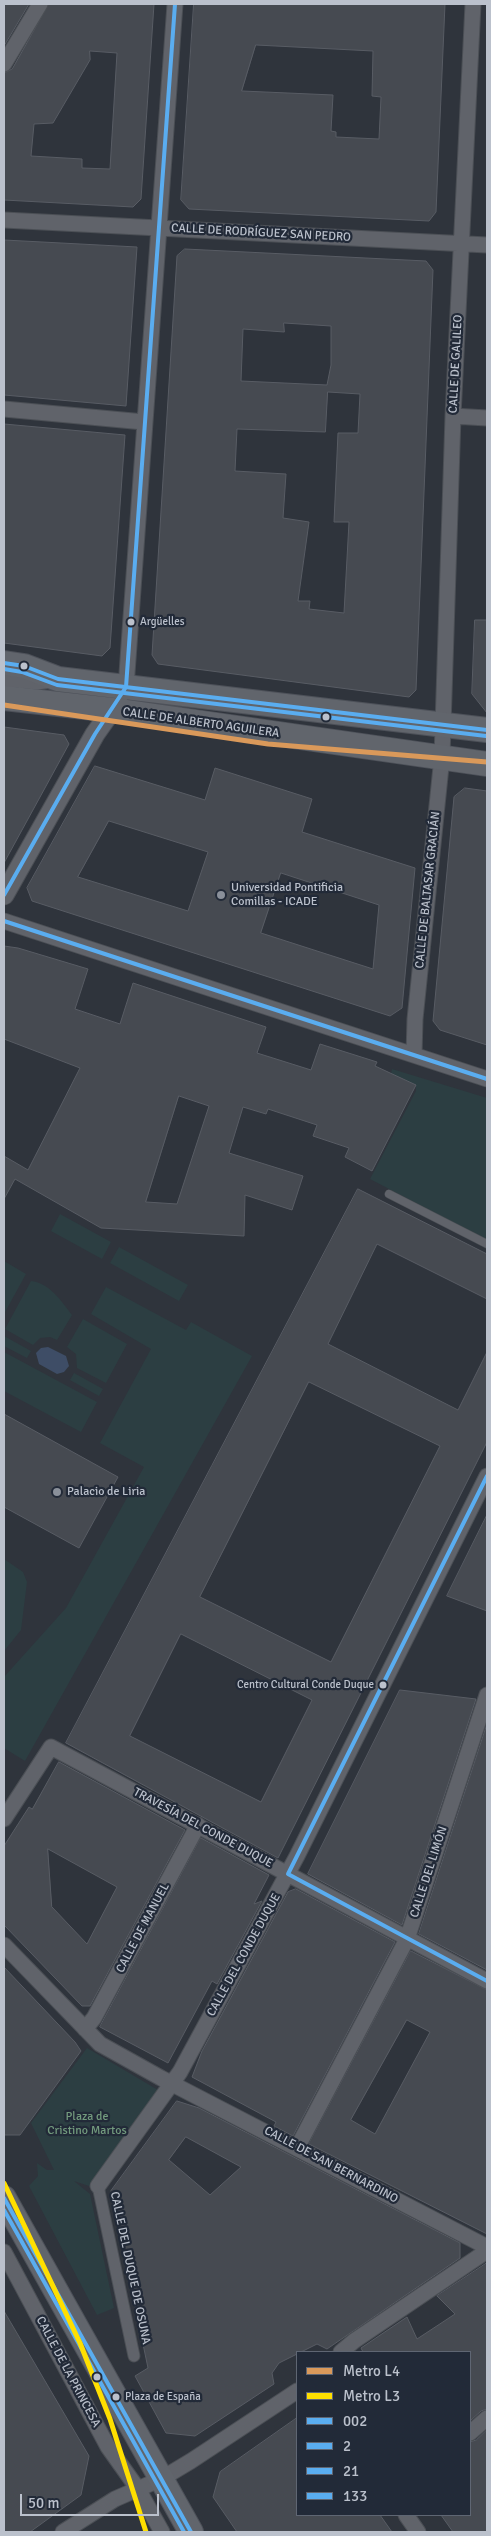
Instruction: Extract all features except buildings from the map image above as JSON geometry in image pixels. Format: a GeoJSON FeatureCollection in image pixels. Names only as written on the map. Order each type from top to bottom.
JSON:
{"type":"FeatureCollection","features":[{"type":"Feature","properties":{"kind":"main road","name":"CALLE DE ALBERTO AGUILERA"},"geometry":{"type":"LineString","coordinates":[[4,663],[24,666],[58,679],[487,730]]}},
{"type":"Feature","properties":{"kind":"main road","name":"CALLE DE ALBERTO AGUILERA"},"geometry":{"type":"LineString","coordinates":[[4,698],[112,710],[487,764]]}},
{"type":"Feature","properties":{"kind":"main road"},"geometry":{"type":"LineString","coordinates":[[4,2198],[190,2532]]}},
{"type":"Feature","properties":{"kind":"street"},"geometry":{"type":"LineString","coordinates":[[4,64],[40,4]]}},
{"type":"Feature","properties":{"kind":"street"},"geometry":{"type":"LineString","coordinates":[[4,895],[92,738],[126,688],[175,4]]}},
{"type":"Feature","properties":{"kind":"street","name":"CALLE DE GALILEO"},"geometry":{"type":"LineString","coordinates":[[443,725],[453,416],[473,4]]}},
{"type":"Feature","properties":{"kind":"street","name":"CALLE DE RODRÍGUEZ SAN PEDRO"},"geometry":{"type":"LineString","coordinates":[[4,220],[487,245]]}},
{"type":"Feature","properties":{"kind":"street"},"geometry":{"type":"LineString","coordinates":[[4,409],[144,422]]}},
{"type":"Feature","properties":{"kind":"street"},"geometry":{"type":"LineString","coordinates":[[453,416],[487,418]]}},
{"type":"Feature","properties":{"kind":"street","name":"CALLE DE ALBERTO AGUILERA"},"geometry":{"type":"LineString","coordinates":[[4,679],[37,682],[58,679]]}},
{"type":"Feature","properties":{"kind":"street","name":"CALLE DE BALTASAR GRACIÁN"},"geometry":{"type":"LineString","coordinates":[[414,1055],[415,1019],[442,758],[443,725]]}},
{"type":"Feature","properties":{"kind":"street"},"geometry":{"type":"LineString","coordinates":[[4,921],[487,1079]]}},
{"type":"Feature","properties":{"kind":"street","name":"CALLE DEL CONDE DUQUE"},"geometry":{"type":"LineString","coordinates":[[173,2084],[288,1874],[487,1476]]}},
{"type":"Feature","properties":{"kind":"street","name":"CALLE DEL LIMÓN"},"geometry":{"type":"LineString","coordinates":[[297,2148],[407,1939],[487,1695]]}},
{"type":"Feature","properties":{"kind":"street","name":"TRAVESÍA DEL CONDE DUQUE"},"geometry":{"type":"LineString","coordinates":[[4,1819],[51,1747],[487,1981]]}},
{"type":"Feature","properties":{"kind":"street","name":"CALLE DE MANUEL"},"geometry":{"type":"LineString","coordinates":[[84,2029],[94,2018],[198,1825]]}},
{"type":"Feature","properties":{"kind":"street"},"geometry":{"type":"LineString","coordinates":[[4,1945],[100,2044],[173,2084],[98,2186]]}},
{"type":"Feature","properties":{"kind":"street","name":"CALLE DE SAN BERNARDINO"},"geometry":{"type":"LineString","coordinates":[[173,2084],[487,2247]]}},
{"type":"Feature","properties":{"kind":"street","name":"CALLE DEL DUQUE DE OSUNA"},"geometry":{"type":"LineString","coordinates":[[98,2186],[134,2356]]}},
{"type":"Feature","properties":{"kind":"street"},"geometry":{"type":"LineString","coordinates":[[343,2351],[354,2341],[487,2251]]}},
{"type":"Feature","properties":{"kind":"street","name":"CALLE DE LA PRINCESA"},"geometry":{"type":"LineString","coordinates":[[4,2252],[108,2447],[138,2489]]}},
{"type":"Feature","properties":{"kind":"street"},"geometry":{"type":"LineString","coordinates":[[66,2531],[115,2500],[161,2479],[192,2461],[296,2392]]}},
{"type":"Feature","properties":{"kind":"street"},"geometry":{"type":"LineString","coordinates":[[471,2432],[487,2418]]}},
{"type":"Feature","properties":{"kind":"street"},"geometry":{"type":"LineString","coordinates":[[138,2489],[162,2532]]}},
{"type":"Feature","properties":{"kind":"street"},"geometry":{"type":"LineString","coordinates":[[407,2516],[418,2532]]}},
{"type":"Feature","properties":{"kind":"lane"},"geometry":{"type":"LineString","coordinates":[[389,1194],[487,1244]]}},
{"type":"Feature","properties":{"kind":"green space"},"geometry":{"type":"Polygon","coordinates":[[[392,1069],[487,1098],[487,1240],[370,1179],[416,1091],[416,1085],[391,1074],[392,1069]]]}},
{"type":"Feature","properties":{"kind":"green space"},"geometry":{"type":"Polygon","coordinates":[[[60,1214],[111,1242],[102,1259],[51,1231],[60,1214]]]}},
{"type":"Feature","properties":{"kind":"green space"},"geometry":{"type":"Polygon","coordinates":[[[119,1247],[188,1285],[179,1301],[110,1263],[119,1247]]]}},
{"type":"Feature","properties":{"kind":"green space"},"geometry":{"type":"Polygon","coordinates":[[[4,1261],[26,1274],[4,1314],[4,1261]]]}},
{"type":"Feature","properties":{"kind":"green space"},"geometry":{"type":"Polygon","coordinates":[[[31,1281],[38,1282],[49,1289],[72,1315],[57,1340],[50,1337],[40,1338],[33,1345],[5,1329],[31,1281]]]}},
{"type":"Feature","properties":{"kind":"green space"},"geometry":{"type":"Polygon","coordinates":[[[106,1287],[186,1330],[191,1322],[252,1356],[25,1761],[4,1748],[4,1677],[66,1608],[144,1467],[100,1443],[151,1349],[91,1314],[106,1287]]]}},
{"type":"Feature","properties":{"kind":"green space"},"geometry":{"type":"Polygon","coordinates":[[[83,1319],[127,1344],[106,1383],[77,1368],[76,1354],[67,1347],[83,1319]]]}},
{"type":"Feature","properties":{"kind":"green space"},"geometry":{"type":"Polygon","coordinates":[[[4,1336],[31,1351],[27,1358],[4,1346],[4,1336]]]}},
{"type":"Feature","properties":{"kind":"green space"},"geometry":{"type":"Polygon","coordinates":[[[4,1352],[97,1402],[81,1432],[4,1391],[4,1352]]]}},
{"type":"Feature","properties":{"kind":"green space"},"geometry":{"type":"Polygon","coordinates":[[[74,1373],[103,1389],[99,1396],[70,1380],[74,1373]]]}},
{"type":"Feature","properties":{"kind":"green space"},"geometry":{"type":"Polygon","coordinates":[[[4,1559],[23,1572],[27,1582],[21,1630],[4,1651],[4,1559]]]}},
{"type":"Feature","properties":{"kind":"green space","name":"Plaza de Cristino Martos"},"geometry":{"type":"Polygon","coordinates":[[[87,2048],[163,2093],[98,2189],[74,2181],[90,2194],[114,2308],[97,2315],[29,2186],[38,2176],[37,2163],[47,2170],[54,2170],[31,2123],[87,2048]]]}},
{"type":"Feature","properties":{"kind":"water"},"geometry":{"type":"Polygon","coordinates":[[[48,1347],[66,1356],[69,1366],[64,1372],[57,1374],[39,1364],[36,1353],[41,1348],[48,1347]]]}},
{"type":"Feature","properties":{"kind":"metro line","name":"L4"},"geometry":{"type":"LineString","coordinates":[[4,705],[268,744],[487,762]]}},
{"type":"Feature","properties":{"kind":"metro line","name":"L3"},"geometry":{"type":"LineString","coordinates":[[4,2183],[80,2343],[110,2419],[146,2532]]}},
{"type":"Feature","properties":{"kind":"transit line","name":"2"},"geometry":{"type":"LineString","coordinates":[[4,895],[95,734],[126,687],[175,4]]}},
{"type":"Feature","properties":{"kind":"transit line","name":"002"},"geometry":{"type":"LineString","coordinates":[[4,663],[24,666],[58,679],[487,730]]}},
{"type":"Feature","properties":{"kind":"transit line","name":"21"},"geometry":{"type":"LineString","coordinates":[[4,669],[22,672],[57,685],[486,736]]}},
{"type":"Feature","properties":{"kind":"transit line","name":"002"},"geometry":{"type":"LineString","coordinates":[[4,921],[487,1079]]}},
{"type":"Feature","properties":{"kind":"transit line","name":"002"},"geometry":{"type":"LineString","coordinates":[[487,1476],[288,1874],[487,1981]]}},
{"type":"Feature","properties":{"kind":"transit line","name":"2"},"geometry":{"type":"LineString","coordinates":[[4,2198],[191,2532]]}},
{"type":"Feature","properties":{"kind":"transit line","name":"133"},"geometry":{"type":"LineString","coordinates":[[4,2210],[184,2532]]}},
{"type":"Feature","properties":{"kind":"place","name":"Argüelles"},"geometry":{"type":"Point","coordinates":[131,622]}},
{"type":"Feature","properties":{"kind":"place","name":"Universidad Pontificia Comillas - ICADE"},"geometry":{"type":"Point","coordinates":[221,895]}},
{"type":"Feature","properties":{"kind":"place","name":"Palacio de Liria"},"geometry":{"type":"Point","coordinates":[57,1492]}},
{"type":"Feature","properties":{"kind":"place","name":"Centro Cultural Conde Duque"},"geometry":{"type":"Point","coordinates":[383,1685]}},
{"type":"Feature","properties":{"kind":"place","name":"Plaza de España"},"geometry":{"type":"Point","coordinates":[116,2397]}}]}
